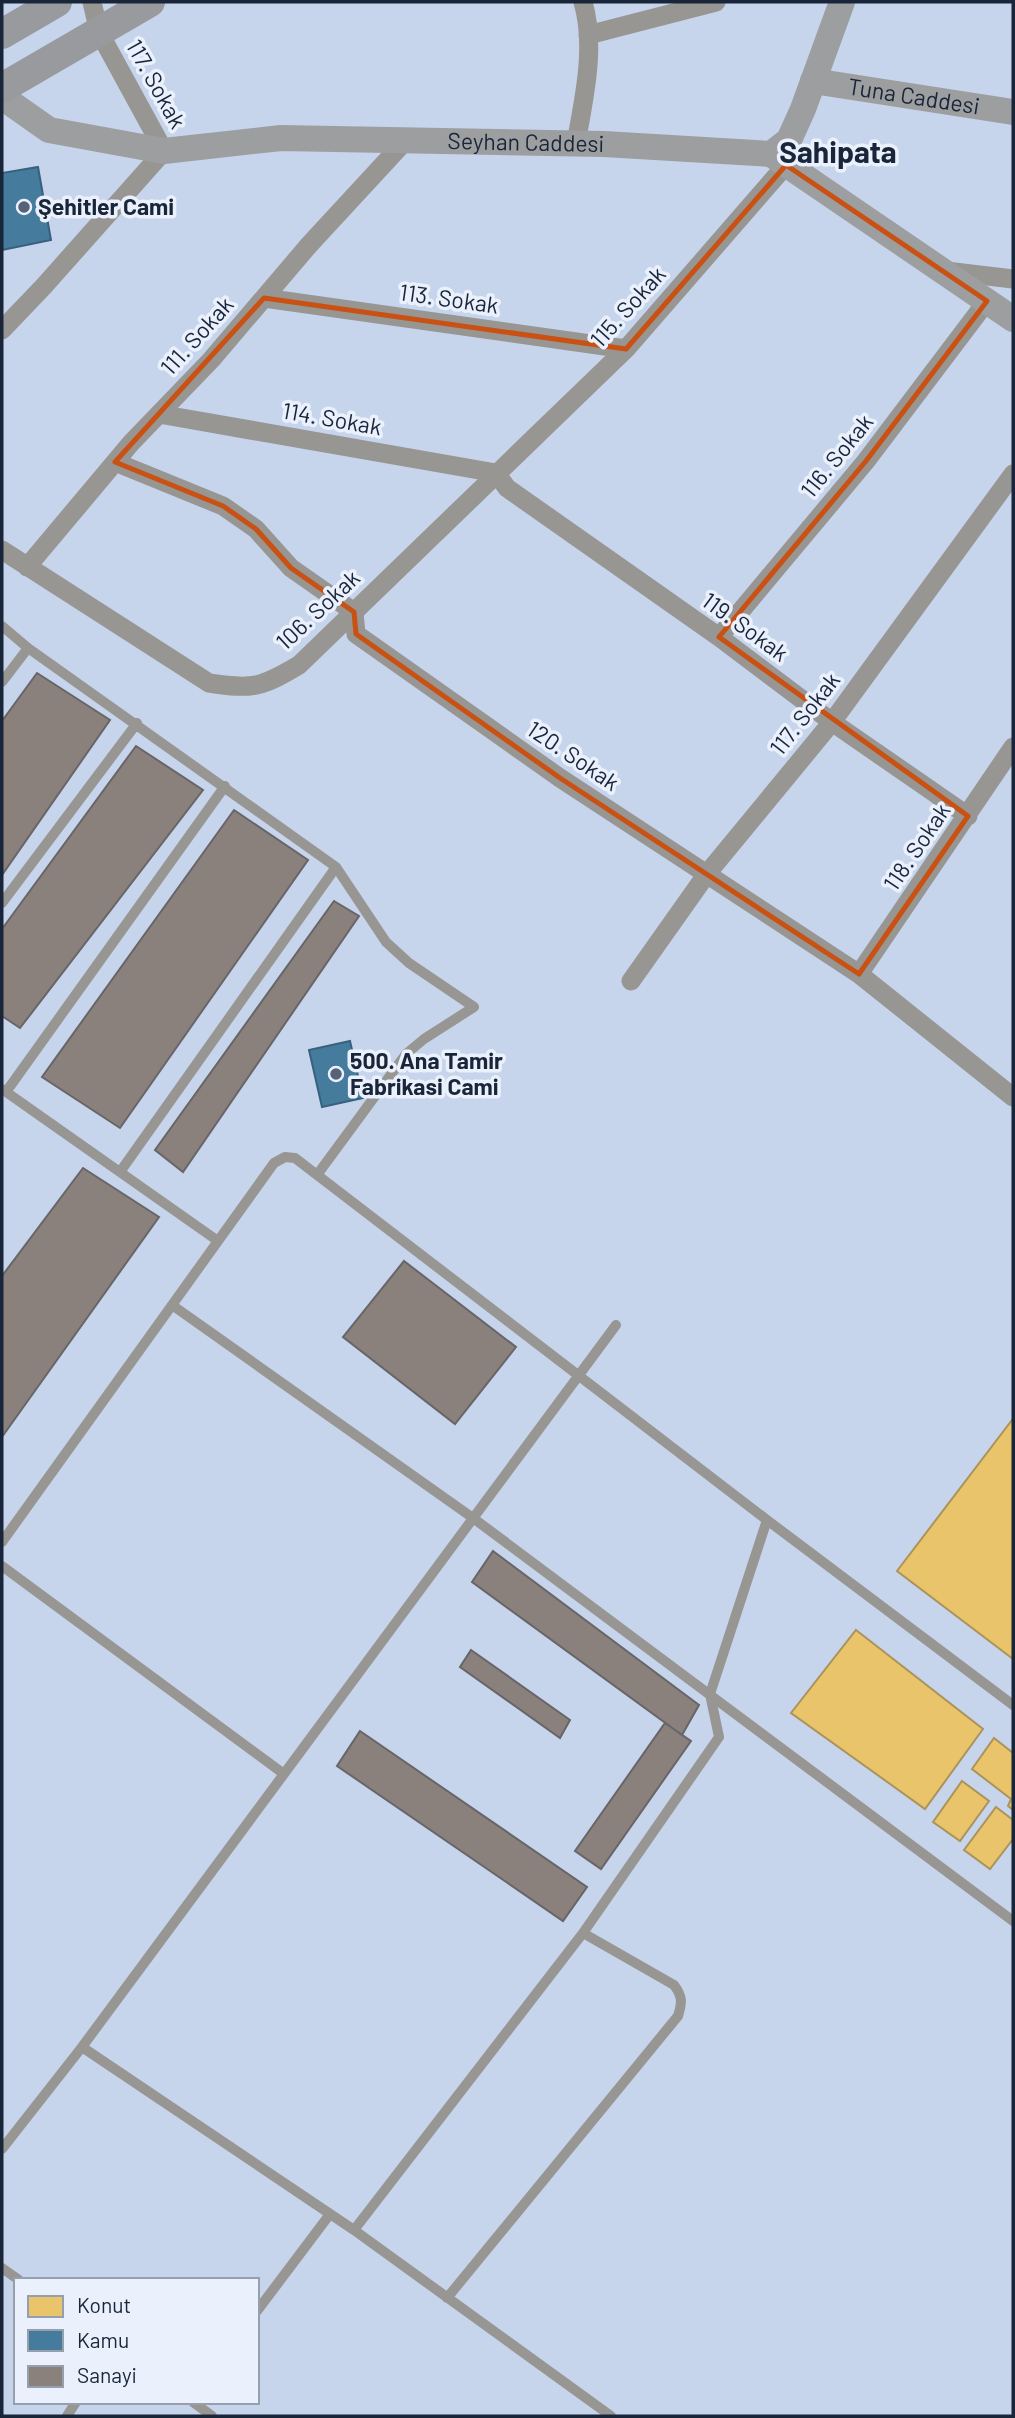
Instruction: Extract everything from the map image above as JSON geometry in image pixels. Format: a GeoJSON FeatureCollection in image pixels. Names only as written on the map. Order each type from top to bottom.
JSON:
{"type":"FeatureCollection","features":[{"type":"Feature","properties":{"kind":"main road"},"geometry":{"type":"LineString","coordinates":[[2,34],[57,2]]}},
{"type":"Feature","properties":{"kind":"main road"},"geometry":{"type":"LineString","coordinates":[[2,88],[150,2]]}},
{"type":"Feature","properties":{"kind":"main road"},"geometry":{"type":"LineString","coordinates":[[842,2],[813,81],[778,160],[1013,319]]}},
{"type":"Feature","properties":{"kind":"main road","name":"Tuna Caddesi"},"geometry":{"type":"LineString","coordinates":[[813,81],[1013,112]]}},
{"type":"Feature","properties":{"kind":"main road","name":"Seyhan Caddesi"},"geometry":{"type":"LineString","coordinates":[[2,97],[49,130],[164,151],[281,138],[576,143],[778,160]]}},
{"type":"Feature","properties":{"kind":"street","name":"117. Sokak"},"geometry":{"type":"LineString","coordinates":[[92,2],[99,32],[164,151]]}},
{"type":"Feature","properties":{"kind":"street"},"geometry":{"type":"LineString","coordinates":[[576,143],[588,76],[588,19],[583,2]]}},
{"type":"Feature","properties":{"kind":"street"},"geometry":{"type":"LineString","coordinates":[[588,35],[716,2]]}},
{"type":"Feature","properties":{"kind":"street","name":"111. Sokak"},"geometry":{"type":"LineString","coordinates":[[27,567],[115,462],[211,360],[309,245],[406,140]]}},
{"type":"Feature","properties":{"kind":"street"},"geometry":{"type":"LineString","coordinates":[[2,330],[164,151]]}},
{"type":"Feature","properties":{"kind":"street","name":"115. Sokak"},"geometry":{"type":"LineString","coordinates":[[496,473],[626,349],[778,160]]}},
{"type":"Feature","properties":{"kind":"street"},"geometry":{"type":"LineString","coordinates":[[942,270],[1013,279]]}},
{"type":"Feature","properties":{"kind":"street","name":"113. Sokak"},"geometry":{"type":"LineString","coordinates":[[264,298],[626,349]]}},
{"type":"Feature","properties":{"kind":"street","name":"116. Sokak"},"geometry":{"type":"LineString","coordinates":[[719,637],[866,461],[987,301]]}},
{"type":"Feature","properties":{"kind":"street","name":"114. Sokak"},"geometry":{"type":"LineString","coordinates":[[159,414],[496,473]]}},
{"type":"Feature","properties":{"kind":"street"},"geometry":{"type":"LineString","coordinates":[[115,462],[223,506],[256,529],[291,568],[354,612]]}},
{"type":"Feature","properties":{"kind":"street","name":"119. Sokak"},"geometry":{"type":"LineString","coordinates":[[496,473],[508,488],[719,637],[832,722],[968,816]]}},
{"type":"Feature","properties":{"kind":"street","name":"106. Sokak"},"geometry":{"type":"LineString","coordinates":[[2,550],[209,683],[239,688],[269,683],[299,665],[496,473]]}},
{"type":"Feature","properties":{"kind":"street","name":"117. Sokak"},"geometry":{"type":"LineString","coordinates":[[631,981],[706,875],[832,722],[1013,474]]}},
{"type":"Feature","properties":{"kind":"street","name":"120. Sokak"},"geometry":{"type":"LineString","coordinates":[[354,612],[356,634],[560,778],[859,974],[1012,1092]]}},
{"type":"Feature","properties":{"kind":"street","name":"118. Sokak"},"geometry":{"type":"LineString","coordinates":[[859,974],[1013,747]]}},
{"type":"Feature","properties":{"kind":"lane"},"geometry":{"type":"LineString","coordinates":[[2,626],[28,648],[336,867],[386,942],[409,963],[474,1007],[424,1039],[406,1054],[317,1175]]}},
{"type":"Feature","properties":{"kind":"lane"},"geometry":{"type":"LineString","coordinates":[[2,682],[28,648]]}},
{"type":"Feature","properties":{"kind":"lane"},"geometry":{"type":"LineString","coordinates":[[2,903],[137,723]]}},
{"type":"Feature","properties":{"kind":"lane"},"geometry":{"type":"LineString","coordinates":[[218,1241],[4,1090],[225,786]]}},
{"type":"Feature","properties":{"kind":"lane"},"geometry":{"type":"LineString","coordinates":[[120,1172],[336,867]]}},
{"type":"Feature","properties":{"kind":"lane"},"geometry":{"type":"LineString","coordinates":[[3,1539],[274,1163],[285,1157],[295,1158],[767,1520],[1013,1704]]}},
{"type":"Feature","properties":{"kind":"lane"},"geometry":{"type":"LineString","coordinates":[[172,1305],[473,1518],[1013,1921]]}},
{"type":"Feature","properties":{"kind":"lane"},"geometry":{"type":"LineString","coordinates":[[2,2149],[82,2047],[616,1325]]}},
{"type":"Feature","properties":{"kind":"lane"},"geometry":{"type":"LineString","coordinates":[[354,2230],[583,1933],[719,1737],[710,1694],[767,1520]]}},
{"type":"Feature","properties":{"kind":"lane"},"geometry":{"type":"LineString","coordinates":[[2,1566],[284,1774]]}},
{"type":"Feature","properties":{"kind":"lane"},"geometry":{"type":"LineString","coordinates":[[447,2298],[678,2016],[681,1994],[674,1985],[583,1933]]}},
{"type":"Feature","properties":{"kind":"lane"},"geometry":{"type":"LineString","coordinates":[[82,2047],[354,2230],[611,2416]]}},
{"type":"Feature","properties":{"kind":"lane"},"geometry":{"type":"LineString","coordinates":[[259,2308],[330,2214]]}},
{"type":"Feature","properties":{"kind":"lane"},"geometry":{"type":"LineString","coordinates":[[196,2404],[212,2416]]}},
{"type":"Feature","properties":{"kind":"highlighted area"},"geometry":{"type":"Polygon","coordinates":[[[786,165],[987,301],[866,461],[719,637],[968,816],[859,974],[560,778],[356,634],[354,612],[291,568],[256,529],[223,506],[115,462],[264,298],[626,349],[786,165]]]}},
{"type":"Feature","properties":{"kind":"building: Konut"},"geometry":{"type":"Polygon","coordinates":[[[1013,1421],[1013,1659],[897,1571],[1013,1421]]]}},
{"type":"Feature","properties":{"kind":"building: Konut"},"geometry":{"type":"Polygon","coordinates":[[[856,1630],[983,1729],[925,1809],[791,1713],[856,1630]]]}},
{"type":"Feature","properties":{"kind":"building: Konut"},"geometry":{"type":"Polygon","coordinates":[[[994,1738],[1013,1753],[1013,1810],[1008,1806],[1011,1799],[972,1769],[994,1738]]]}},
{"type":"Feature","properties":{"kind":"building: Konut"},"geometry":{"type":"Polygon","coordinates":[[[962,1781],[989,1801],[960,1841],[933,1822],[962,1781]]]}},
{"type":"Feature","properties":{"kind":"building: Konut"},"geometry":{"type":"Polygon","coordinates":[[[996,1807],[1013,1820],[1013,1839],[990,1869],[964,1850],[996,1807]]]}},
{"type":"Feature","properties":{"kind":"building: Kamu","name":"Şehitler Cami"},"geometry":{"type":"Polygon","coordinates":[[[38,167],[51,240],[2,250],[2,173],[38,167]]]}},
{"type":"Feature","properties":{"kind":"building: Kamu","name":"500. Ana Tamir Fabrikasi Cami"},"geometry":{"type":"Polygon","coordinates":[[[350,1041],[363,1098],[322,1107],[309,1050],[350,1041]]]}},
{"type":"Feature","properties":{"kind":"building: Sanayi"},"geometry":{"type":"Polygon","coordinates":[[[37,673],[110,720],[2,875],[2,721],[37,673]]]}},
{"type":"Feature","properties":{"kind":"building: Sanayi"},"geometry":{"type":"Polygon","coordinates":[[[136,746],[203,790],[20,1028],[2,1016],[2,929],[136,746]]]}},
{"type":"Feature","properties":{"kind":"building: Sanayi"},"geometry":{"type":"Polygon","coordinates":[[[234,810],[308,860],[120,1128],[42,1077],[234,810]]]}},
{"type":"Feature","properties":{"kind":"building: Sanayi"},"geometry":{"type":"Polygon","coordinates":[[[334,901],[359,916],[183,1172],[155,1150],[334,901]]]}},
{"type":"Feature","properties":{"kind":"building: Sanayi"},"geometry":{"type":"Polygon","coordinates":[[[83,1168],[159,1217],[2,1437],[2,1276],[83,1168]]]}},
{"type":"Feature","properties":{"kind":"building: Sanayi"},"geometry":{"type":"Polygon","coordinates":[[[404,1261],[516,1347],[455,1424],[343,1337],[404,1261]]]}},
{"type":"Feature","properties":{"kind":"building: Sanayi"},"geometry":{"type":"Polygon","coordinates":[[[493,1551],[699,1705],[682,1735],[472,1582],[493,1551]]]}},
{"type":"Feature","properties":{"kind":"building: Sanayi"},"geometry":{"type":"Polygon","coordinates":[[[471,1650],[570,1720],[560,1738],[460,1667],[471,1650]]]}},
{"type":"Feature","properties":{"kind":"building: Sanayi"},"geometry":{"type":"Polygon","coordinates":[[[665,1723],[691,1741],[601,1869],[575,1851],[665,1723]]]}},
{"type":"Feature","properties":{"kind":"building: Sanayi"},"geometry":{"type":"Polygon","coordinates":[[[360,1731],[587,1887],[563,1921],[337,1766],[360,1731]]]}},
{"type":"Feature","properties":{"kind":"place","name":"Şehitler Cami"},"geometry":{"type":"Point","coordinates":[24,207]}},
{"type":"Feature","properties":{"kind":"place","name":"500. Ana Tamir Fabrikasi Cami"},"geometry":{"type":"Point","coordinates":[336,1074]}},
{"type":"Feature","properties":{"kind":"district","name":"Sahipata"},"geometry":{"type":"Point","coordinates":[838,153]}}]}
